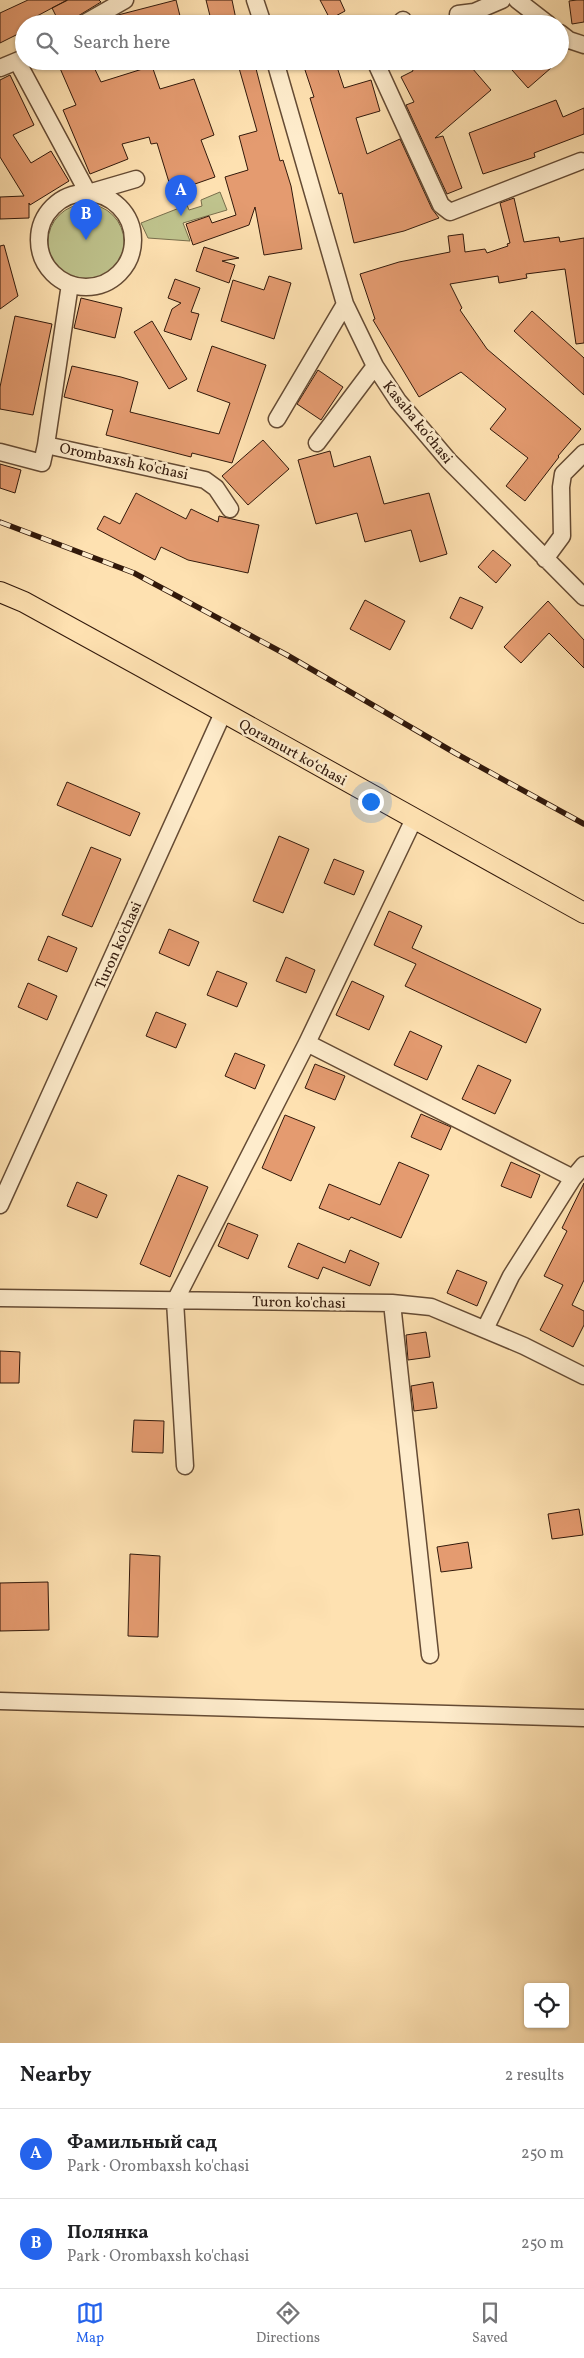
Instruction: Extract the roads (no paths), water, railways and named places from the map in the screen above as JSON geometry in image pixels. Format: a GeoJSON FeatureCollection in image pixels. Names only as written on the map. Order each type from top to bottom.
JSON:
{"type":"FeatureCollection","features":[{"type":"Feature","properties":{"kind":"main road","name":"Qoramurt koʻchasi"},"geometry":{"type":"LineString","coordinates":[[0,584],[27,596],[143,658],[584,904]]}},
{"type":"Feature","properties":{"kind":"main road","name":"Qoramurt koʻchasi"},"geometry":{"type":"LineString","coordinates":[[0,592],[32,607],[584,913]]}},
{"type":"Feature","properties":{"kind":"street"},"geometry":{"type":"LineString","coordinates":[[98,15],[124,0]]}},
{"type":"Feature","properties":{"kind":"street"},"geometry":{"type":"LineString","coordinates":[[256,0],[260,15]]}},
{"type":"Feature","properties":{"kind":"street"},"geometry":{"type":"LineString","coordinates":[[458,14],[474,12],[502,0]]}},
{"type":"Feature","properties":{"kind":"street"},"geometry":{"type":"LineString","coordinates":[[518,0],[537,15]]}},
{"type":"Feature","properties":{"kind":"street"},"geometry":{"type":"LineString","coordinates":[[569,40],[584,45]]}},
{"type":"Feature","properties":{"kind":"street"},"geometry":{"type":"LineString","coordinates":[[0,68],[15,61]]}},
{"type":"Feature","properties":{"kind":"street"},"geometry":{"type":"LineString","coordinates":[[26,70],[88,192],[103,196],[117,205],[127,217],[132,232],[132,248],[126,263],[116,276],[102,284],[86,287],[70,284],[59,278],[45,263],[39,244],[39,231],[51,207],[68,196],[88,192],[136,179]]}},
{"type":"Feature","properties":{"kind":"street","name":"Kasaba ko'chasi"},"geometry":{"type":"LineString","coordinates":[[278,70],[345,304],[375,366],[421,430],[544,559],[584,597]]}},
{"type":"Feature","properties":{"kind":"street"},"geometry":{"type":"LineString","coordinates":[[379,70],[441,205],[450,212],[581,161]]}},
{"type":"Feature","properties":{"kind":"street","name":"Orombaxsh ko'chasi"},"geometry":{"type":"LineString","coordinates":[[70,284],[46,445],[198,477],[216,488],[230,509]]}},
{"type":"Feature","properties":{"kind":"street"},"geometry":{"type":"LineString","coordinates":[[276,419],[345,304]]}},
{"type":"Feature","properties":{"kind":"street"},"geometry":{"type":"LineString","coordinates":[[317,443],[375,366]]}},
{"type":"Feature","properties":{"kind":"street"},"geometry":{"type":"LineString","coordinates":[[0,452],[42,463],[46,445]]}},
{"type":"Feature","properties":{"kind":"street"},"geometry":{"type":"LineString","coordinates":[[544,559],[562,536],[561,487],[563,474],[584,454]]}},
{"type":"Feature","properties":{"kind":"street","name":"Turon ko'chasi"},"geometry":{"type":"LineString","coordinates":[[0,1205],[223,713]]}},
{"type":"Feature","properties":{"kind":"street"},"geometry":{"type":"LineString","coordinates":[[185,1466],[174,1301],[307,1043],[414,819]]}},
{"type":"Feature","properties":{"kind":"street"},"geometry":{"type":"LineString","coordinates":[[307,1043],[572,1178]]}},
{"type":"Feature","properties":{"kind":"street"},"geometry":{"type":"LineString","coordinates":[[485,1329],[511,1276],[572,1178],[584,1165]]}},
{"type":"Feature","properties":{"kind":"street","name":"Turon ko'chasi"},"geometry":{"type":"LineString","coordinates":[[0,1298],[392,1303],[431,1307],[485,1329],[584,1376]]}},
{"type":"Feature","properties":{"kind":"street"},"geometry":{"type":"LineString","coordinates":[[392,1303],[430,1655]]}},
{"type":"Feature","properties":{"kind":"street"},"geometry":{"type":"LineString","coordinates":[[0,1702],[584,1718]]}},
{"type":"Feature","properties":{"kind":"railway"},"geometry":{"type":"LineString","coordinates":[[0,522],[134,573],[287,655],[455,753],[584,824]]}},
{"type":"Feature","properties":{"kind":"place","name":"Фамильный сад"},"geometry":{"type":"Point","coordinates":[181,216]}},
{"type":"Feature","properties":{"kind":"place","name":"Полянка"},"geometry":{"type":"Point","coordinates":[86,240]}}]}
